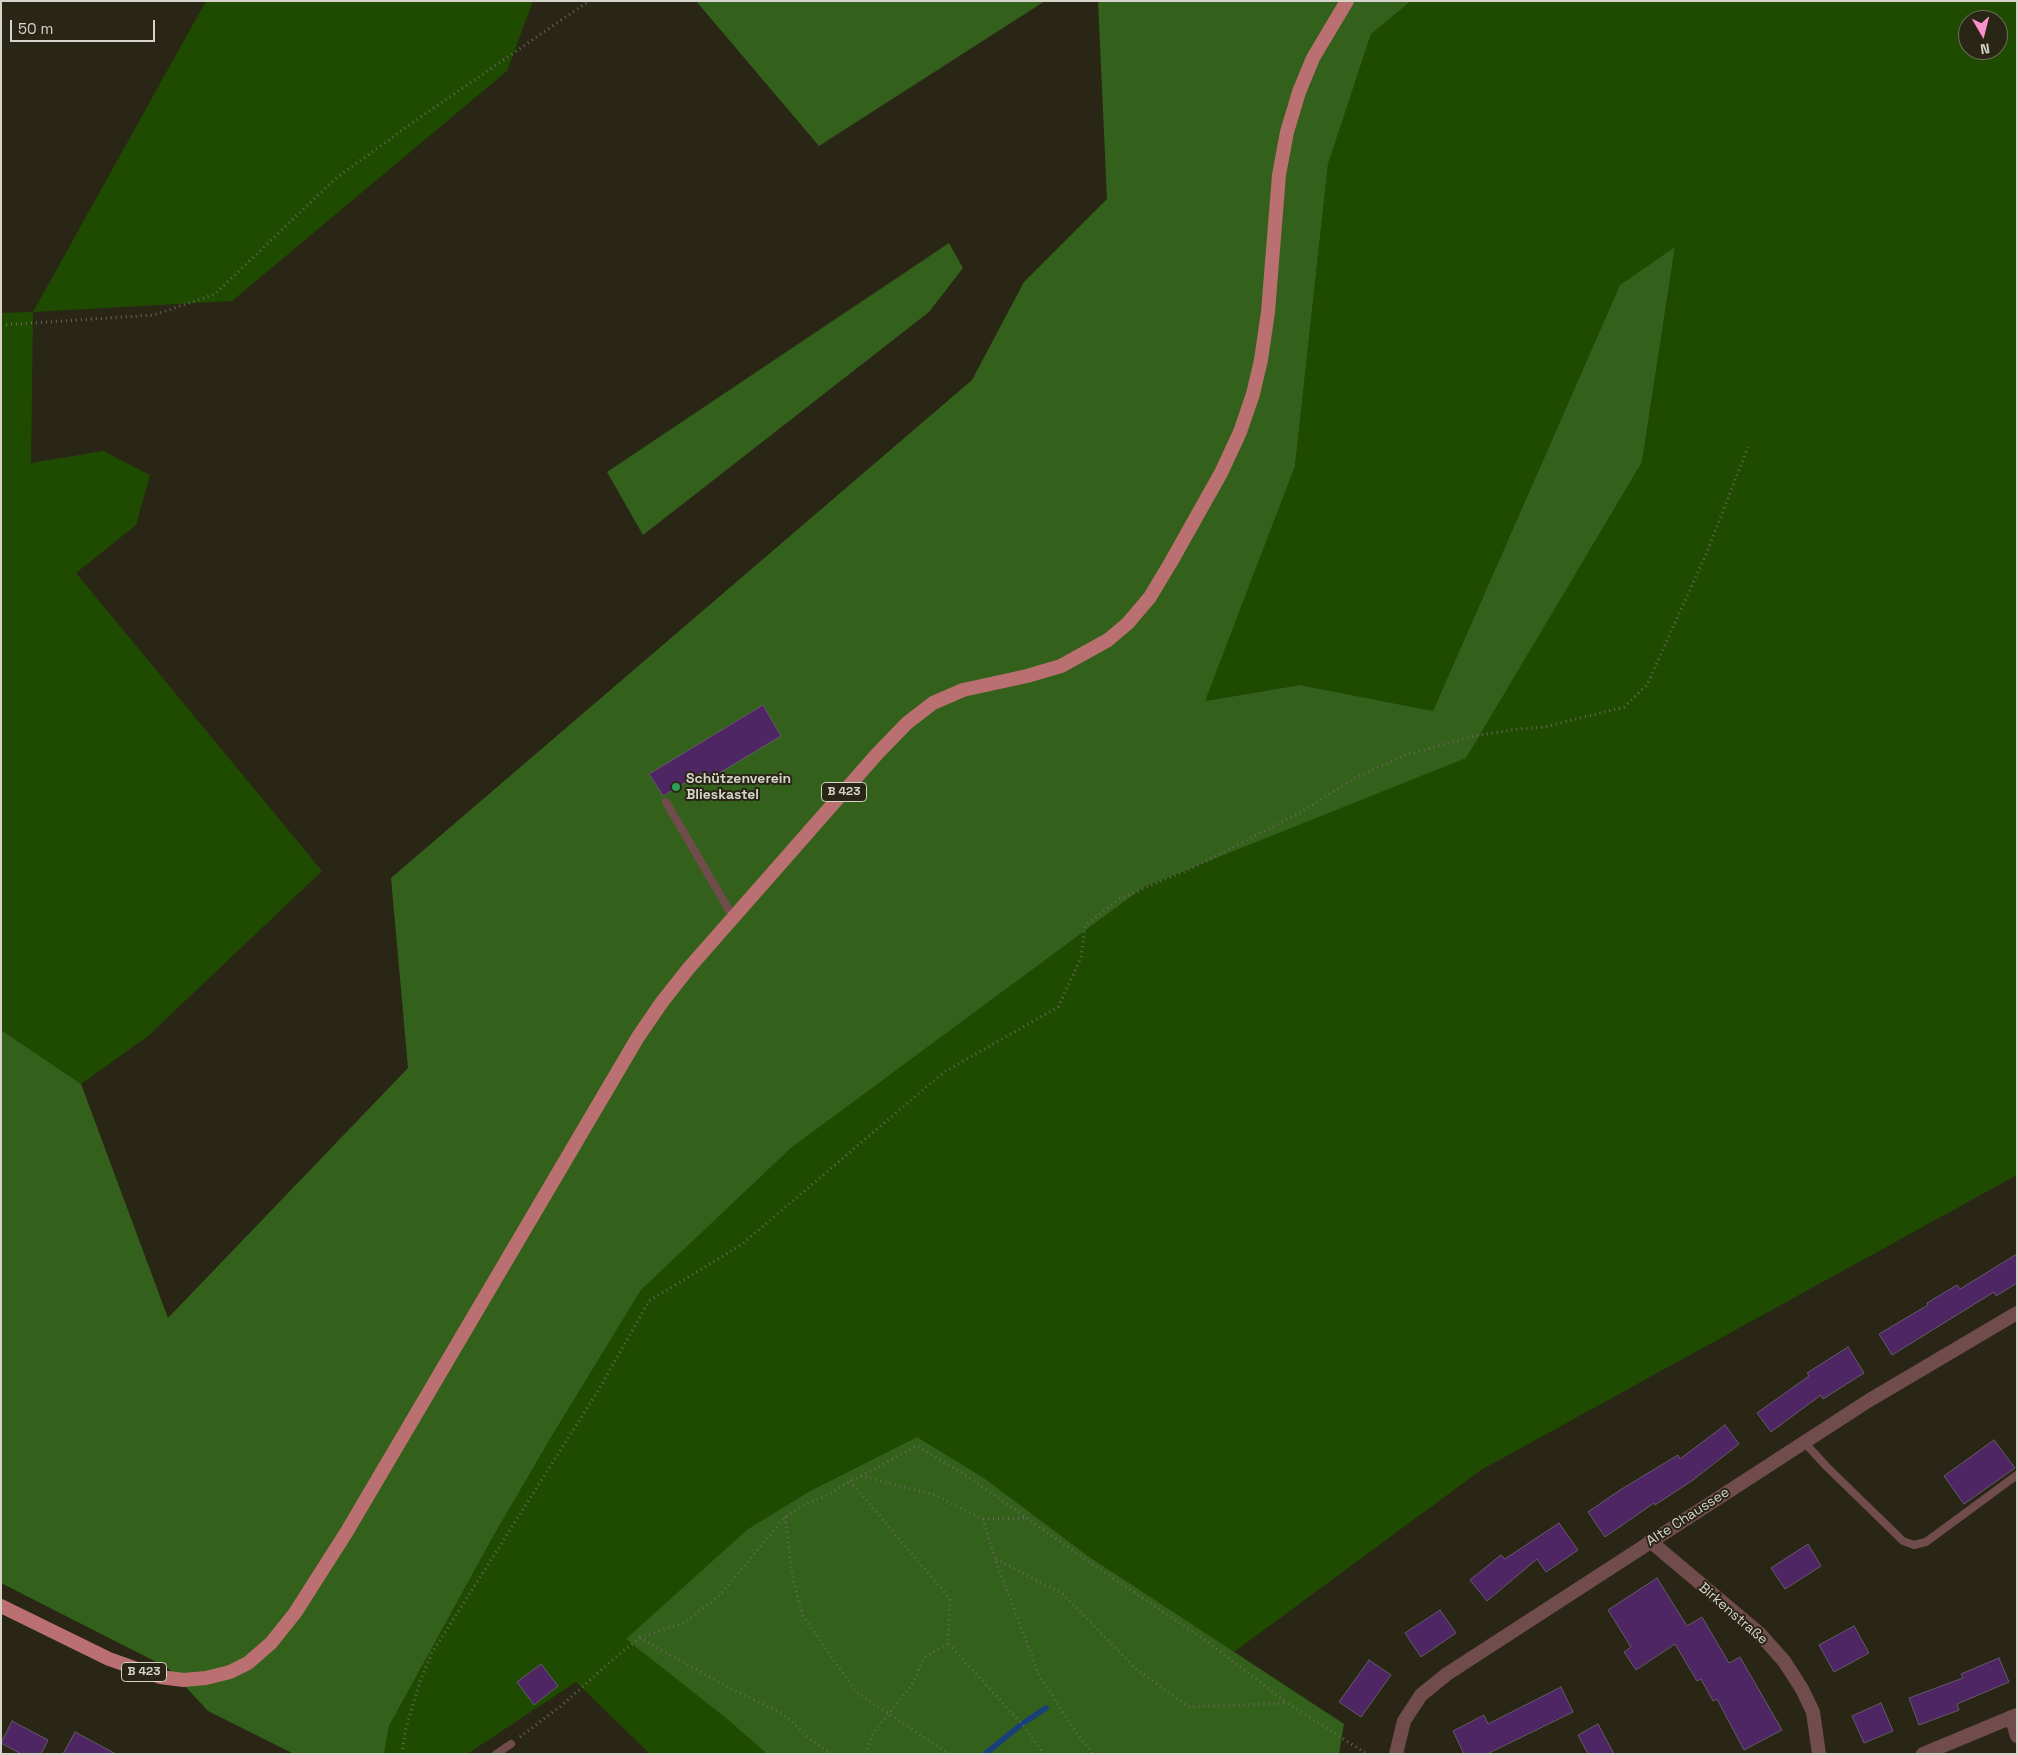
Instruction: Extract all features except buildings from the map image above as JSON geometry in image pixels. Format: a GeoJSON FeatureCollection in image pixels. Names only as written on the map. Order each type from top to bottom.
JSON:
{"type":"FeatureCollection","features":[{"type":"Feature","properties":{"kind":"main road","name":"B 423"},"geometry":{"type":"LineString","coordinates":[[1,1606],[109,1659],[160,1677],[184,1680],[206,1678],[230,1672],[248,1663],[271,1643],[295,1613],[346,1533],[638,1037],[662,1002],[733,917],[877,754],[907,723],[933,703],[962,690],[1027,676],[1061,666],[1108,640],[1128,623],[1150,597],[1221,473],[1240,432],[1250,402],[1261,360],[1268,312],[1279,175],[1287,132],[1299,92],[1313,58],[1347,1]]}},
{"type":"Feature","properties":{"kind":"street","name":"Alte Chaussee"},"geometry":{"type":"LineString","coordinates":[[1396,1754],[1404,1721],[1421,1695],[1447,1674],[1868,1401],[2017,1313]]}},
{"type":"Feature","properties":{"kind":"street","name":"Birkenstraße"},"geometry":{"type":"LineString","coordinates":[[1650,1542],[1760,1633],[1784,1661],[1802,1689],[1813,1712],[1819,1754]]}},
{"type":"Feature","properties":{"kind":"street"},"geometry":{"type":"LineString","coordinates":[[1923,1754],[2014,1716],[2017,1736]]}},
{"type":"Feature","properties":{"kind":"lane"},"geometry":{"type":"LineString","coordinates":[[666,802],[733,917]]}},
{"type":"Feature","properties":{"kind":"lane"},"geometry":{"type":"LineString","coordinates":[[1804,1442],[1903,1541],[1914,1545],[1926,1542],[2017,1475]]}},
{"type":"Feature","properties":{"kind":"lane"},"geometry":{"type":"LineString","coordinates":[[496,1754],[512,1744]]}},
{"type":"Feature","properties":{"kind":"path"},"geometry":{"type":"LineString","coordinates":[[1,325],[154,315],[215,294],[335,179],[589,1]]}},
{"type":"Feature","properties":{"kind":"path"},"geometry":{"type":"LineString","coordinates":[[402,1754],[405,1732],[413,1704],[432,1653],[598,1391],[649,1301],[742,1245],[944,1072],[1058,1007],[1081,958],[1085,926],[1119,899],[1197,866],[1301,812],[1355,778],[1406,755],[1473,736],[1545,727],[1624,707],[1647,685],[1707,552],[1748,447]]}},
{"type":"Feature","properties":{"kind":"path"},"geometry":{"type":"LineString","coordinates":[[512,1744],[561,1706],[640,1638],[685,1622],[720,1595],[785,1517],[805,1504],[828,1495],[850,1481],[917,1446],[967,1476],[1202,1638],[1287,1703],[1367,1754]]}},
{"type":"Feature","properties":{"kind":"path"},"geometry":{"type":"LineString","coordinates":[[861,1476],[932,1494],[983,1519],[1026,1518]]}},
{"type":"Feature","properties":{"kind":"path"},"geometry":{"type":"LineString","coordinates":[[850,1481],[950,1599],[948,1643],[1022,1724],[1044,1754]]}},
{"type":"Feature","properties":{"kind":"path"},"geometry":{"type":"LineString","coordinates":[[785,1517],[793,1580],[803,1616],[856,1692],[949,1754]]}},
{"type":"Feature","properties":{"kind":"path"},"geometry":{"type":"LineString","coordinates":[[983,1519],[995,1559],[1039,1675],[1076,1734],[1093,1754]]}},
{"type":"Feature","properties":{"kind":"path"},"geometry":{"type":"LineString","coordinates":[[995,1559],[1064,1594],[1138,1670],[1189,1707],[1287,1703]]}},
{"type":"Feature","properties":{"kind":"path"},"geometry":{"type":"LineString","coordinates":[[640,1638],[732,1689],[782,1713],[811,1740],[831,1754]]}},
{"type":"Feature","properties":{"kind":"path"},"geometry":{"type":"LineString","coordinates":[[866,1754],[874,1732],[912,1685],[924,1658],[948,1643]]}},
{"type":"Feature","properties":{"kind":"green space"},"geometry":{"type":"Polygon","coordinates":[[[206,1],[533,1],[507,71],[232,301],[33,312],[206,1]]]}},
{"type":"Feature","properties":{"kind":"green space"},"geometry":{"type":"Polygon","coordinates":[[[696,1],[1045,1],[819,146],[696,1]]]}},
{"type":"Feature","properties":{"kind":"green space"},"geometry":{"type":"Polygon","coordinates":[[[1098,1],[1411,1],[1371,34],[1328,164],[1295,466],[1205,701],[1300,685],[1433,711],[1620,285],[1675,247],[1642,462],[1466,758],[1144,887],[791,1148],[641,1290],[494,1535],[389,1726],[384,1754],[294,1754],[208,1711],[168,1668],[1,1583],[1,1030],[81,1084],[168,1318],[408,1068],[391,878],[972,380],[1024,282],[1107,199],[1098,1]]]}},
{"type":"Feature","properties":{"kind":"green space"},"geometry":{"type":"Polygon","coordinates":[[[1411,1],[2017,1],[2017,1175],[1481,1470],[1234,1652],[1088,1556],[984,1478],[917,1437],[810,1491],[748,1529],[726,1718],[767,1754],[650,1754],[576,1682],[467,1754],[384,1754],[389,1726],[494,1535],[641,1290],[791,1148],[1144,887],[1465,758],[1642,462],[1675,248],[1620,285],[1433,711],[1300,685],[1204,701],[1295,466],[1328,164],[1371,34],[1411,1]]]}},
{"type":"Feature","properties":{"kind":"green space"},"geometry":{"type":"Polygon","coordinates":[[[949,243],[963,268],[929,312],[643,535],[607,472],[949,243]]]}},
{"type":"Feature","properties":{"kind":"green space"},"geometry":{"type":"Polygon","coordinates":[[[33,312],[31,463],[103,451],[150,475],[136,525],[76,573],[322,871],[147,1037],[81,1084],[1,1030],[1,313],[33,312]]]}},
{"type":"Feature","properties":{"kind":"green space"},"geometry":{"type":"Polygon","coordinates":[[[917,1437],[984,1478],[1088,1556],[1344,1724],[1339,1754],[767,1754],[726,1718],[626,1639],[748,1529],[810,1491],[917,1437]]]}},
{"type":"Feature","properties":{"kind":"waterway"},"geometry":{"type":"LineString","coordinates":[[985,1754],[1022,1724],[1046,1708]]}},
{"type":"Feature","properties":{"kind":"place","name":"Schützenverein Blieskastel"},"geometry":{"type":"Point","coordinates":[676,787]}}]}
